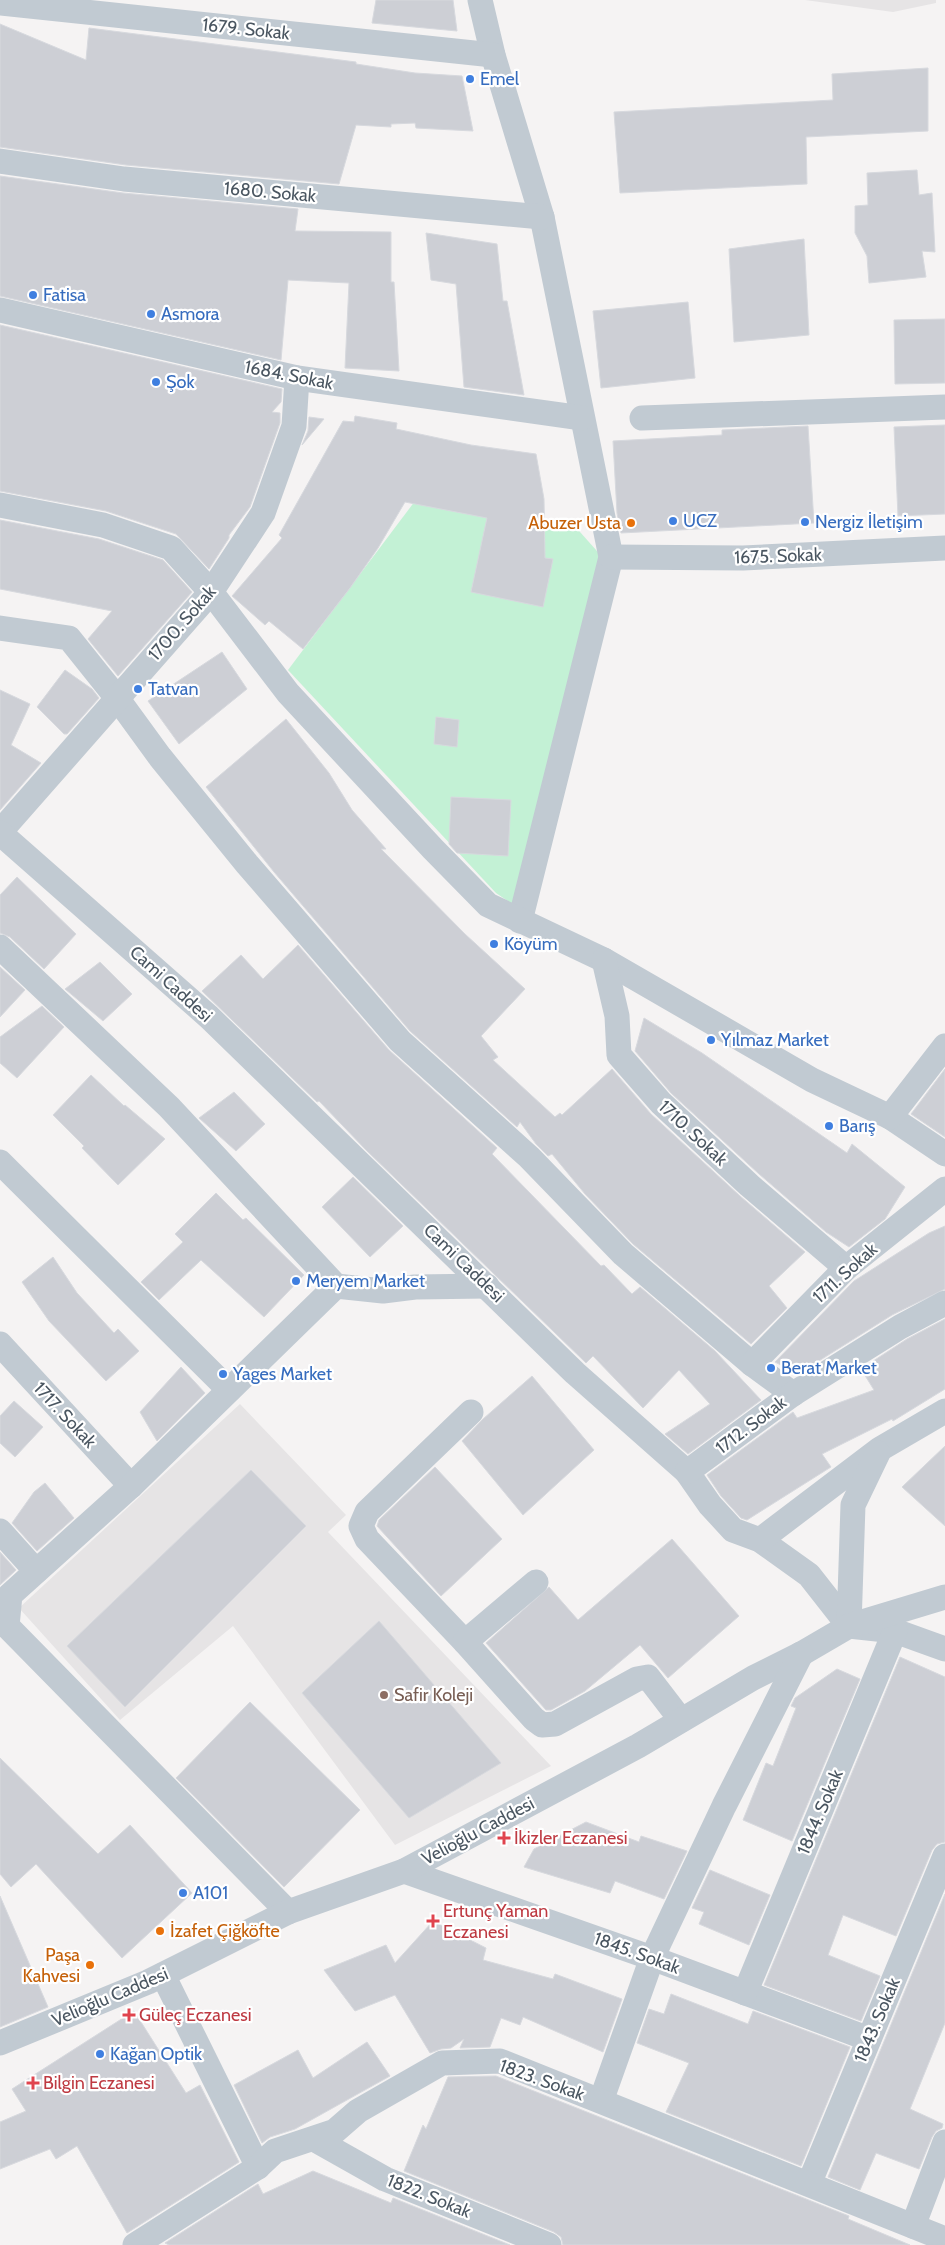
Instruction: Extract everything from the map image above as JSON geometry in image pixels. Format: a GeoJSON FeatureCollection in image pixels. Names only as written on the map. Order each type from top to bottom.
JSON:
{"type":"FeatureCollection","features":[{"type":"Feature","properties":{"kind":"street"},"geometry":{"type":"LineString","coordinates":[[480,0],[493,55],[542,217],[611,557],[520,921]]}},
{"type":"Feature","properties":{"kind":"street","name":"1679. Sokak"},"geometry":{"type":"LineString","coordinates":[[0,3],[493,55]]}},
{"type":"Feature","properties":{"kind":"street","name":"1680. Sokak"},"geometry":{"type":"LineString","coordinates":[[0,160],[124,179],[542,217]]}},
{"type":"Feature","properties":{"kind":"street","name":"1684. Sokak"},"geometry":{"type":"LineString","coordinates":[[0,310],[296,378],[582,418]]}},
{"type":"Feature","properties":{"kind":"street","name":"1700. Sokak"},"geometry":{"type":"LineString","coordinates":[[0,833],[211,592],[264,513],[294,426],[296,378]]}},
{"type":"Feature","properties":{"kind":"street"},"geometry":{"type":"LineString","coordinates":[[642,418],[945,407]]}},
{"type":"Feature","properties":{"kind":"street"},"geometry":{"type":"LineString","coordinates":[[0,505],[103,525],[171,548],[211,592],[288,693],[488,906],[604,960],[812,1080],[890,1117],[945,1154]]}},
{"type":"Feature","properties":{"kind":"street","name":"1675. Sokak"},"geometry":{"type":"LineString","coordinates":[[611,557],[743,558],[945,548]]}},
{"type":"Feature","properties":{"kind":"street"},"geometry":{"type":"LineString","coordinates":[[0,628],[69,638],[117,698],[160,757],[247,864],[400,1041],[529,1157],[622,1254],[752,1364],[793,1394]]}},
{"type":"Feature","properties":{"kind":"street","name":"Cami Caddesi"},"geometry":{"type":"LineString","coordinates":[[0,833],[209,1017],[575,1373],[687,1472],[710,1505],[733,1530],[760,1540],[810,1575],[848,1626]]}},
{"type":"Feature","properties":{"kind":"street"},"geometry":{"type":"LineString","coordinates":[[0,947],[169,1107],[336,1286],[383,1291],[415,1287],[487,1286]]}},
{"type":"Feature","properties":{"kind":"street","name":"1710. Sokak"},"geometry":{"type":"LineString","coordinates":[[604,960],[617,1016],[619,1055],[661,1103],[749,1185],[846,1268]]}},
{"type":"Feature","properties":{"kind":"street"},"geometry":{"type":"LineString","coordinates":[[890,1117],[945,1046]]}},
{"type":"Feature","properties":{"kind":"street"},"geometry":{"type":"LineString","coordinates":[[0,1162],[229,1390]]}},
{"type":"Feature","properties":{"kind":"street","name":"1711. Sokak"},"geometry":{"type":"LineString","coordinates":[[752,1364],[846,1268],[945,1189]]}},
{"type":"Feature","properties":{"kind":"street"},"geometry":{"type":"LineString","coordinates":[[288,1912],[7,1626],[10,1595],[131,1486],[336,1286]]}},
{"type":"Feature","properties":{"kind":"street","name":"1712. Sokak"},"geometry":{"type":"LineString","coordinates":[[687,1472],[793,1394],[900,1327],[945,1303]]}},
{"type":"Feature","properties":{"kind":"street","name":"1717. Sokak"},"geometry":{"type":"LineString","coordinates":[[0,1344],[131,1486]]}},
{"type":"Feature","properties":{"kind":"street"},"geometry":{"type":"LineString","coordinates":[[760,1540],[880,1448],[945,1411]]}},
{"type":"Feature","properties":{"kind":"street"},"geometry":{"type":"LineString","coordinates":[[471,1412],[367,1512],[361,1526],[367,1538],[465,1642],[534,1719],[542,1725],[555,1724],[637,1679],[648,1677],[681,1720]]}},
{"type":"Feature","properties":{"kind":"street"},"geometry":{"type":"LineString","coordinates":[[880,1448],[853,1505],[848,1626],[895,1631],[945,1649]]}},
{"type":"Feature","properties":{"kind":"street"},"geometry":{"type":"LineString","coordinates":[[0,1530],[36,1571]]}},
{"type":"Feature","properties":{"kind":"street"},"geometry":{"type":"LineString","coordinates":[[465,1642],[536,1582]]}},
{"type":"Feature","properties":{"kind":"street","name":"Velioğlu Caddesi"},"geometry":{"type":"LineString","coordinates":[[0,2044],[163,1975],[288,1912],[404,1871],[681,1720],[753,1678],[801,1654],[848,1626],[945,1597]]}},
{"type":"Feature","properties":{"kind":"street","name":"1844. Sokak"},"geometry":{"type":"LineString","coordinates":[[745,1993],[895,1631]]}},
{"type":"Feature","properties":{"kind":"street"},"geometry":{"type":"LineString","coordinates":[[601,2101],[652,1958],[724,1806],[801,1654]]}},
{"type":"Feature","properties":{"kind":"street","name":"1843. Sokak"},"geometry":{"type":"LineString","coordinates":[[809,2184],[945,1856]]}},
{"type":"Feature","properties":{"kind":"street","name":"1845. Sokak"},"geometry":{"type":"LineString","coordinates":[[404,1871],[652,1958],[869,2039]]}},
{"type":"Feature","properties":{"kind":"street"},"geometry":{"type":"LineString","coordinates":[[163,1975],[258,2167]]}},
{"type":"Feature","properties":{"kind":"street","name":"1823. Sokak"},"geometry":{"type":"LineString","coordinates":[[135,2245],[258,2167],[275,2151],[335,2131],[358,2111],[442,2063],[500,2061],[945,2239]]}},
{"type":"Feature","properties":{"kind":"street","name":"1822. Sokak"},"geometry":{"type":"LineString","coordinates":[[314,2138],[384,2179],[549,2245]]}},
{"type":"Feature","properties":{"kind":"street"},"geometry":{"type":"LineString","coordinates":[[913,2226],[945,2142]]}},
{"type":"Feature","properties":{"kind":"shaded area"},"geometry":{"type":"Polygon","coordinates":[[[805,0],[936,0],[936,3],[893,12],[805,0]]]}},
{"type":"Feature","properties":{"kind":"shaded area"},"geometry":{"type":"Polygon","coordinates":[[[240,1404],[346,1515],[328,1532],[551,1766],[395,1845],[233,1626],[120,1720],[19,1608],[240,1404]]]}},
{"type":"Feature","properties":{"kind":"green space"},"geometry":{"type":"Polygon","coordinates":[[[418,497],[572,523],[613,569],[527,914],[496,893],[288,670],[418,497]]]}},
{"type":"Feature","properties":{"kind":"building"},"geometry":{"type":"Polygon","coordinates":[[[376,0],[453,0],[457,31],[372,23],[376,0]]]}},
{"type":"Feature","properties":{"kind":"building"},"geometry":{"type":"Polygon","coordinates":[[[0,24],[86,60],[89,28],[356,62],[356,64],[415,73],[462,76],[473,131],[416,128],[415,123],[391,124],[391,127],[356,125],[339,184],[126,165],[0,147],[0,24]]]}},
{"type":"Feature","properties":{"kind":"building"},"geometry":{"type":"Polygon","coordinates":[[[928,68],[928,131],[806,137],[807,184],[620,193],[614,112],[833,100],[832,74],[928,68]]]}},
{"type":"Feature","properties":{"kind":"building"},"geometry":{"type":"Polygon","coordinates":[[[917,170],[919,195],[932,193],[935,252],[922,251],[926,277],[869,283],[867,256],[855,233],[855,206],[868,205],[867,173],[917,170]]]}},
{"type":"Feature","properties":{"kind":"building"},"geometry":{"type":"Polygon","coordinates":[[[0,176],[123,193],[298,209],[295,231],[391,232],[391,282],[394,282],[399,371],[345,368],[349,283],[288,280],[281,360],[0,296],[0,176]]]}},
{"type":"Feature","properties":{"kind":"building"},"geometry":{"type":"Polygon","coordinates":[[[426,233],[497,244],[503,301],[507,301],[524,395],[464,387],[456,284],[431,280],[426,233]]]}},
{"type":"Feature","properties":{"kind":"building"},"geometry":{"type":"Polygon","coordinates":[[[804,239],[809,335],[734,342],[729,249],[804,239]]]}},
{"type":"Feature","properties":{"kind":"building"},"geometry":{"type":"Polygon","coordinates":[[[688,302],[695,378],[601,388],[593,311],[688,302]]]}},
{"type":"Feature","properties":{"kind":"building"},"geometry":{"type":"Polygon","coordinates":[[[945,319],[945,383],[895,384],[894,320],[945,319]]]}},
{"type":"Feature","properties":{"kind":"building"},"geometry":{"type":"Polygon","coordinates":[[[0,325],[282,389],[281,402],[272,412],[280,413],[280,423],[250,507],[229,535],[229,538],[209,569],[176,534],[106,511],[0,491],[0,325]]]}},
{"type":"Feature","properties":{"kind":"building"},"geometry":{"type":"Polygon","coordinates":[[[355,416],[397,423],[396,429],[471,445],[536,454],[544,499],[545,558],[553,559],[543,607],[471,592],[487,518],[405,502],[378,548],[303,649],[269,621],[265,625],[232,596],[282,538],[279,535],[343,421],[354,422],[355,416]]]}},
{"type":"Feature","properties":{"kind":"building"},"geometry":{"type":"Polygon","coordinates":[[[309,417],[324,419],[302,445],[308,431],[309,417]]]}},
{"type":"Feature","properties":{"kind":"building"},"geometry":{"type":"Polygon","coordinates":[[[945,425],[945,514],[898,516],[894,427],[945,425]]]}},
{"type":"Feature","properties":{"kind":"building"},"geometry":{"type":"Polygon","coordinates":[[[808,426],[814,523],[621,533],[617,513],[613,441],[722,435],[722,430],[808,426]]]}},
{"type":"Feature","properties":{"kind":"building"},"geometry":{"type":"Polygon","coordinates":[[[0,520],[99,539],[163,560],[192,592],[118,676],[88,639],[112,611],[0,589],[0,520]]]}},
{"type":"Feature","properties":{"kind":"building"},"geometry":{"type":"Polygon","coordinates":[[[222,652],[247,689],[179,744],[148,701],[222,652]]]}},
{"type":"Feature","properties":{"kind":"building"},"geometry":{"type":"Polygon","coordinates":[[[65,670],[92,689],[99,698],[67,734],[64,734],[37,707],[65,670]]]}},
{"type":"Feature","properties":{"kind":"building"},"geometry":{"type":"Polygon","coordinates":[[[0,690],[30,704],[11,745],[41,763],[0,810],[0,690]]]}},
{"type":"Feature","properties":{"kind":"building"},"geometry":{"type":"Polygon","coordinates":[[[436,717],[459,720],[457,747],[434,744],[436,717]]]}},
{"type":"Feature","properties":{"kind":"building"},"geometry":{"type":"Polygon","coordinates":[[[286,719],[329,773],[352,810],[386,849],[381,849],[465,934],[525,989],[481,1036],[498,1057],[493,1060],[555,1117],[560,1113],[562,1115],[612,1069],[651,1114],[740,1196],[805,1252],[769,1286],[787,1308],[751,1344],[633,1244],[585,1194],[552,1154],[548,1156],[536,1144],[520,1122],[517,1127],[410,1031],[274,872],[206,787],[286,719]]]}},
{"type":"Feature","properties":{"kind":"building"},"geometry":{"type":"Polygon","coordinates":[[[451,797],[511,800],[508,856],[457,853],[449,844],[451,797]]]}},
{"type":"Feature","properties":{"kind":"building"},"geometry":{"type":"Polygon","coordinates":[[[17,877],[76,934],[44,969],[10,937],[0,933],[0,895],[17,877]]]}},
{"type":"Feature","properties":{"kind":"building"},"geometry":{"type":"Polygon","coordinates":[[[298,945],[389,1050],[497,1148],[492,1154],[601,1266],[604,1265],[632,1294],[640,1287],[715,1351],[761,1400],[688,1454],[665,1434],[710,1404],[679,1370],[643,1408],[593,1356],[586,1363],[366,1150],[319,1101],[317,1102],[202,991],[241,955],[263,979],[298,945]]]}},
{"type":"Feature","properties":{"kind":"building"},"geometry":{"type":"Polygon","coordinates":[[[100,962],[132,994],[103,1021],[65,989],[100,962]]]}},
{"type":"Feature","properties":{"kind":"building"},"geometry":{"type":"Polygon","coordinates":[[[0,967],[25,990],[0,1017],[0,967]]]}},
{"type":"Feature","properties":{"kind":"building"},"geometry":{"type":"Polygon","coordinates":[[[42,1006],[64,1027],[17,1078],[0,1063],[0,1037],[42,1006]]]}},
{"type":"Feature","properties":{"kind":"building"},"geometry":{"type":"Polygon","coordinates":[[[644,1018],[702,1053],[847,1153],[852,1144],[905,1187],[885,1219],[849,1247],[826,1232],[759,1174],[671,1093],[635,1051],[644,1018]]]}},
{"type":"Feature","properties":{"kind":"building"},"geometry":{"type":"Polygon","coordinates":[[[945,1069],[945,1137],[911,1114],[945,1069]]]}},
{"type":"Feature","properties":{"kind":"building"},"geometry":{"type":"Polygon","coordinates":[[[91,1075],[124,1106],[165,1139],[118,1185],[82,1148],[84,1146],[53,1115],[91,1075]]]}},
{"type":"Feature","properties":{"kind":"building"},"geometry":{"type":"Polygon","coordinates":[[[234,1092],[265,1124],[236,1151],[199,1118],[234,1092]]]}},
{"type":"Feature","properties":{"kind":"building"},"geometry":{"type":"Polygon","coordinates":[[[353,1177],[403,1226],[370,1257],[322,1207],[353,1177]]]}},
{"type":"Feature","properties":{"kind":"building"},"geometry":{"type":"Polygon","coordinates":[[[216,1193],[243,1220],[246,1218],[304,1275],[264,1317],[201,1260],[159,1300],[141,1282],[183,1242],[175,1234],[216,1193]]]}},
{"type":"Feature","properties":{"kind":"building"},"geometry":{"type":"Polygon","coordinates":[[[945,1226],[945,1289],[892,1315],[798,1374],[775,1362],[854,1281],[929,1233],[945,1226]]]}},
{"type":"Feature","properties":{"kind":"building"},"geometry":{"type":"Polygon","coordinates":[[[53,1257],[77,1293],[114,1333],[118,1329],[139,1351],[106,1381],[49,1321],[22,1282],[53,1257]]]}},
{"type":"Feature","properties":{"kind":"building"},"geometry":{"type":"Polygon","coordinates":[[[945,1319],[945,1389],[893,1421],[892,1419],[822,1454],[831,1467],[747,1520],[741,1518],[721,1496],[707,1475],[793,1412],[797,1418],[874,1390],[861,1369],[907,1339],[945,1319]]]}},
{"type":"Feature","properties":{"kind":"building"},"geometry":{"type":"Polygon","coordinates":[[[181,1367],[205,1393],[157,1441],[140,1412],[181,1367]]]}},
{"type":"Feature","properties":{"kind":"building"},"geometry":{"type":"Polygon","coordinates":[[[532,1376],[594,1450],[523,1515],[462,1441],[483,1419],[532,1376]]]}},
{"type":"Feature","properties":{"kind":"building"},"geometry":{"type":"Polygon","coordinates":[[[14,1401],[43,1427],[15,1457],[0,1443],[0,1416],[14,1401]]]}},
{"type":"Feature","properties":{"kind":"building"},"geometry":{"type":"Polygon","coordinates":[[[945,1446],[945,1526],[902,1487],[945,1446]]]}},
{"type":"Feature","properties":{"kind":"building"},"geometry":{"type":"Polygon","coordinates":[[[435,1467],[502,1539],[441,1596],[377,1526],[379,1520],[435,1467]]]}},
{"type":"Feature","properties":{"kind":"building"},"geometry":{"type":"Polygon","coordinates":[[[251,1470],[306,1526],[125,1707],[67,1646],[251,1470]]]}},
{"type":"Feature","properties":{"kind":"building"},"geometry":{"type":"Polygon","coordinates":[[[45,1483],[74,1518],[37,1551],[12,1523],[34,1492],[45,1483]]]}},
{"type":"Feature","properties":{"kind":"building"},"geometry":{"type":"Polygon","coordinates":[[[672,1539],[739,1616],[668,1678],[640,1645],[585,1691],[551,1710],[546,1710],[486,1643],[549,1587],[578,1620],[672,1539]]]}},
{"type":"Feature","properties":{"kind":"building"},"geometry":{"type":"Polygon","coordinates":[[[0,1552],[16,1570],[0,1585],[0,1552]]]}},
{"type":"Feature","properties":{"kind":"building"},"geometry":{"type":"Polygon","coordinates":[[[379,1621],[501,1763],[409,1818],[302,1693],[379,1621]]]}},
{"type":"Feature","properties":{"kind":"building"},"geometry":{"type":"Polygon","coordinates":[[[900,1657],[945,1677],[945,1842],[937,1844],[932,1850],[896,1936],[843,1915],[828,1955],[880,1976],[861,2021],[764,1985],[900,1657]]]}},
{"type":"Feature","properties":{"kind":"building"},"geometry":{"type":"Polygon","coordinates":[[[837,1669],[860,1679],[792,1841],[743,1820],[766,1763],[773,1766],[796,1708],[791,1706],[795,1698],[837,1669]]]}},
{"type":"Feature","properties":{"kind":"building"},"geometry":{"type":"Polygon","coordinates":[[[250,1702],[360,1810],[284,1887],[176,1778],[250,1702]]]}},
{"type":"Feature","properties":{"kind":"building"},"geometry":{"type":"Polygon","coordinates":[[[0,1758],[98,1854],[130,1825],[192,1893],[122,1958],[36,1864],[11,1887],[0,1874],[0,1758]]]}},
{"type":"Feature","properties":{"kind":"building"},"geometry":{"type":"Polygon","coordinates":[[[586,1822],[639,1842],[641,1836],[687,1851],[664,1899],[615,1881],[610,1893],[524,1867],[534,1849],[586,1822]]]}},
{"type":"Feature","properties":{"kind":"building"},"geometry":{"type":"Polygon","coordinates":[[[710,1870],[770,1895],[749,1945],[699,1924],[704,1912],[692,1908],[710,1870]]]}},
{"type":"Feature","properties":{"kind":"building"},"geometry":{"type":"Polygon","coordinates":[[[945,1894],[945,2023],[910,2109],[943,2124],[942,2128],[936,2131],[932,2137],[919,2169],[876,2153],[860,2190],[828,2177],[945,1894]]]}},
{"type":"Feature","properties":{"kind":"building"},"geometry":{"type":"Polygon","coordinates":[[[0,1896],[48,2007],[0,2027],[0,1896]]]}},
{"type":"Feature","properties":{"kind":"building"},"geometry":{"type":"Polygon","coordinates":[[[433,1921],[486,1948],[483,1960],[553,1979],[555,1974],[622,1999],[603,2052],[523,2017],[520,2025],[501,2018],[490,2047],[460,2048],[464,2039],[451,2048],[430,2053],[395,1995],[355,2011],[324,1970],[386,1945],[395,1963],[433,1921]]]}},
{"type":"Feature","properties":{"kind":"building"},"geometry":{"type":"Polygon","coordinates":[[[671,1994],[748,2024],[753,2011],[850,2047],[801,2166],[666,2112],[689,2063],[637,2043],[649,2009],[664,2014],[671,1994]]]}},
{"type":"Feature","properties":{"kind":"building"},"geometry":{"type":"Polygon","coordinates":[[[134,2011],[186,2093],[200,2085],[239,2162],[127,2233],[77,2146],[56,2159],[50,2149],[0,2169],[0,2122],[26,2111],[12,2089],[134,2011]]]}},
{"type":"Feature","properties":{"kind":"building"},"geometry":{"type":"Polygon","coordinates":[[[367,2042],[390,2076],[295,2129],[270,2137],[262,2143],[234,2085],[298,2050],[313,2078],[367,2042]]]}},
{"type":"Feature","properties":{"kind":"building"},"geometry":{"type":"Polygon","coordinates":[[[496,2076],[849,2216],[848,2219],[910,2245],[563,2245],[561,2237],[554,2232],[404,2171],[423,2125],[426,2129],[448,2077],[496,2076]]]}},
{"type":"Feature","properties":{"kind":"building"},"geometry":{"type":"Polygon","coordinates":[[[313,2171],[391,2203],[393,2198],[510,2245],[169,2245],[165,2243],[258,2184],[263,2194],[313,2171]]]}},
{"type":"Feature","properties":{"kind":"place","name":"Emel"},"geometry":{"type":"Point","coordinates":[470,79]}},
{"type":"Feature","properties":{"kind":"place","name":"Fatisa"},"geometry":{"type":"Point","coordinates":[33,295]}},
{"type":"Feature","properties":{"kind":"place","name":"Asmora"},"geometry":{"type":"Point","coordinates":[151,314]}},
{"type":"Feature","properties":{"kind":"place","name":"Şok"},"geometry":{"type":"Point","coordinates":[156,382]}},
{"type":"Feature","properties":{"kind":"place","name":"UCZ"},"geometry":{"type":"Point","coordinates":[673,521]}},
{"type":"Feature","properties":{"kind":"place","name":"Nergiz İletişim"},"geometry":{"type":"Point","coordinates":[805,522]}},
{"type":"Feature","properties":{"kind":"place","name":"Abuzer Usta"},"geometry":{"type":"Point","coordinates":[631,523]}},
{"type":"Feature","properties":{"kind":"place","name":"Tatvan"},"geometry":{"type":"Point","coordinates":[138,689]}},
{"type":"Feature","properties":{"kind":"place","name":"Köyüm"},"geometry":{"type":"Point","coordinates":[494,944]}},
{"type":"Feature","properties":{"kind":"place","name":"Yılmaz Market"},"geometry":{"type":"Point","coordinates":[711,1040]}},
{"type":"Feature","properties":{"kind":"place","name":"Barış"},"geometry":{"type":"Point","coordinates":[829,1126]}},
{"type":"Feature","properties":{"kind":"place","name":"Meryem Market"},"geometry":{"type":"Point","coordinates":[296,1281]}},
{"type":"Feature","properties":{"kind":"place","name":"Berat Market"},"geometry":{"type":"Point","coordinates":[771,1368]}},
{"type":"Feature","properties":{"kind":"place","name":"Yages Market"},"geometry":{"type":"Point","coordinates":[223,1374]}},
{"type":"Feature","properties":{"kind":"place","name":"Safir Koleji"},"geometry":{"type":"Point","coordinates":[384,1695]}},
{"type":"Feature","properties":{"kind":"place","name":"İkizler Eczanesi"},"geometry":{"type":"Point","coordinates":[504,1838]}},
{"type":"Feature","properties":{"kind":"place","name":"A101"},"geometry":{"type":"Point","coordinates":[183,1893]}},
{"type":"Feature","properties":{"kind":"place","name":"Ertunç Yaman Eczanesi"},"geometry":{"type":"Point","coordinates":[433,1921]}},
{"type":"Feature","properties":{"kind":"place","name":"İzafet Çiğköfte"},"geometry":{"type":"Point","coordinates":[160,1931]}},
{"type":"Feature","properties":{"kind":"place","name":"Paşa Kahvesi"},"geometry":{"type":"Point","coordinates":[90,1965]}},
{"type":"Feature","properties":{"kind":"place","name":"Güleç Eczanesi"},"geometry":{"type":"Point","coordinates":[129,2015]}},
{"type":"Feature","properties":{"kind":"place","name":"Kağan Optik"},"geometry":{"type":"Point","coordinates":[100,2054]}},
{"type":"Feature","properties":{"kind":"place","name":"Bilgin Eczanesi"},"geometry":{"type":"Point","coordinates":[33,2083]}}]}
